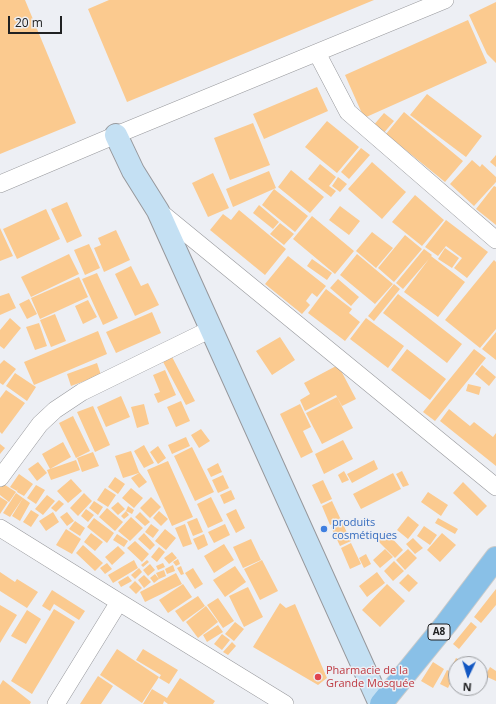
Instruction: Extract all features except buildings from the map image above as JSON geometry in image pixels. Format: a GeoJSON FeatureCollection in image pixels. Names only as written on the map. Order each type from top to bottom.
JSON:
{"type":"FeatureCollection","features":[{"type":"Feature","properties":{"kind":"main road"},"geometry":{"type":"LineString","coordinates":[[116,135],[133,171],[158,211],[380,704]]}},
{"type":"Feature","properties":{"kind":"main road","name":"A8"},"geometry":{"type":"LineString","coordinates":[[380,704],[446,624],[496,558]]}},
{"type":"Feature","properties":{"kind":"street"},"geometry":{"type":"LineString","coordinates":[[0,184],[445,0]]}},
{"type":"Feature","properties":{"kind":"street"},"geometry":{"type":"LineString","coordinates":[[317,53],[348,112],[496,240]]}},
{"type":"Feature","properties":{"kind":"street"},"geometry":{"type":"LineString","coordinates":[[158,211],[496,487]]}},
{"type":"Feature","properties":{"kind":"street"},"geometry":{"type":"LineString","coordinates":[[0,478],[40,424],[70,399],[211,329]]}},
{"type":"Feature","properties":{"kind":"street"},"geometry":{"type":"LineString","coordinates":[[0,528],[285,704]]}},
{"type":"Feature","properties":{"kind":"street"},"geometry":{"type":"LineString","coordinates":[[56,704],[118,602]]}},
{"type":"Feature","properties":{"kind":"place","name":"produits cosmétiques"},"geometry":{"type":"Point","coordinates":[324,529]}},
{"type":"Feature","properties":{"kind":"place","name":"Pharmacie de la Grande Mosquée"},"geometry":{"type":"Point","coordinates":[318,677]}}]}
